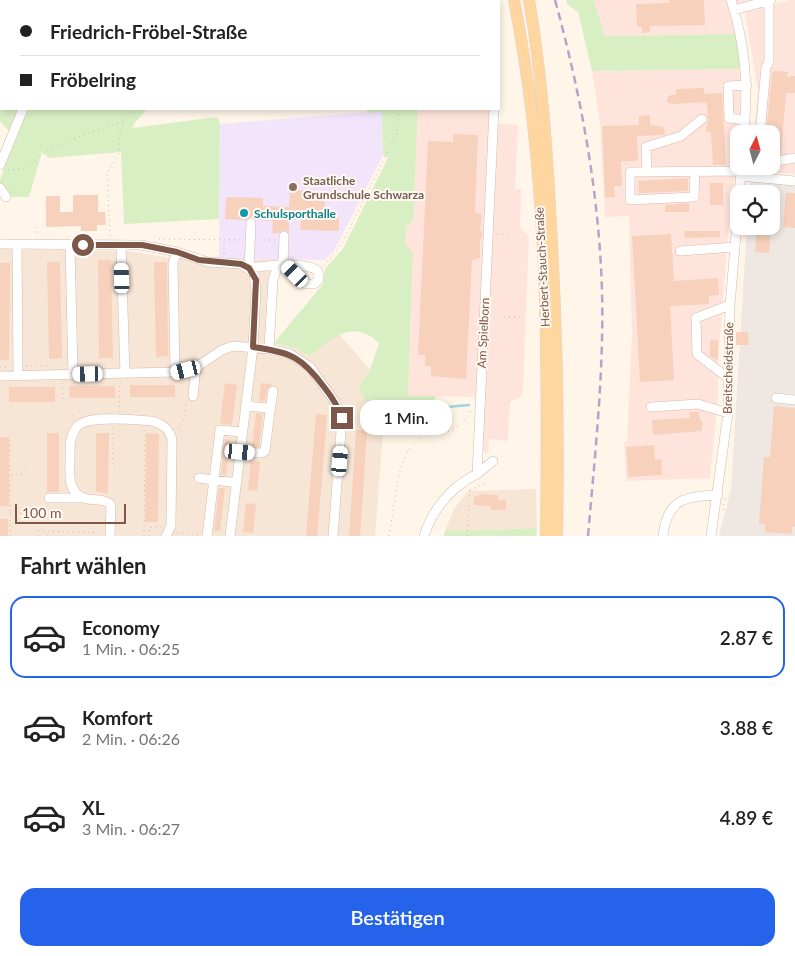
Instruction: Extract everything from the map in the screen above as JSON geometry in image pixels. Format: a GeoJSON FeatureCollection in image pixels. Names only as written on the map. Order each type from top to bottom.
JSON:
{"type":"FeatureCollection","features":[{"type":"Feature","properties":{"kind":"main road","name":"Herbert-Stauch-Straße"},"geometry":{"type":"LineString","coordinates":[[514,0],[532,102],[542,259],[546,355],[546,536]]}},
{"type":"Feature","properties":{"kind":"main road","name":"Herbert-Stauch-Straße"},"geometry":{"type":"LineString","coordinates":[[529,0],[541,88],[553,260],[557,354],[557,536]]}},
{"type":"Feature","properties":{"kind":"street"},"geometry":{"type":"LineString","coordinates":[[731,0],[743,45],[747,85],[745,125]]}},
{"type":"Feature","properties":{"kind":"street"},"geometry":{"type":"LineString","coordinates":[[734,10],[770,0],[769,62],[766,66],[761,125]]}},
{"type":"Feature","properties":{"kind":"street"},"geometry":{"type":"LineString","coordinates":[[745,120],[729,118],[728,86],[747,85]]}},
{"type":"Feature","properties":{"kind":"street"},"geometry":{"type":"LineString","coordinates":[[2,168],[23,110]]}},
{"type":"Feature","properties":{"kind":"street","name":"Am Spielborn"},"geometry":{"type":"LineString","coordinates":[[474,475],[494,110]]}},
{"type":"Feature","properties":{"kind":"street"},"geometry":{"type":"LineString","coordinates":[[647,172],[646,148],[681,136],[702,119]]}},
{"type":"Feature","properties":{"kind":"street"},"geometry":{"type":"LineString","coordinates":[[780,162],[795,158]]}},
{"type":"Feature","properties":{"kind":"street"},"geometry":{"type":"LineString","coordinates":[[695,171],[694,197],[630,200],[630,172],[695,171],[730,171]]}},
{"type":"Feature","properties":{"kind":"street"},"geometry":{"type":"LineString","coordinates":[[765,175],[795,180]]}},
{"type":"Feature","properties":{"kind":"street"},"geometry":{"type":"LineString","coordinates":[[0,188],[6,197]]}},
{"type":"Feature","properties":{"kind":"street"},"geometry":{"type":"LineString","coordinates":[[230,536],[253,347],[256,280],[249,268],[251,223]]}},
{"type":"Feature","properties":{"kind":"street","name":"Breitscheidstraße"},"geometry":{"type":"LineString","coordinates":[[711,536],[728,413],[730,305],[736,235]]}},
{"type":"Feature","properties":{"kind":"street"},"geometry":{"type":"LineString","coordinates":[[269,349],[273,280],[283,265],[284,238]]}},
{"type":"Feature","properties":{"kind":"street"},"geometry":{"type":"LineString","coordinates":[[0,244],[142,245],[177,252],[199,260],[241,264],[249,268],[283,265],[312,267],[317,270],[319,279],[310,285],[302,282],[283,265]]}},
{"type":"Feature","properties":{"kind":"street"},"geometry":{"type":"LineString","coordinates":[[17,245],[18,375]]}},
{"type":"Feature","properties":{"kind":"street"},"geometry":{"type":"LineString","coordinates":[[70,245],[73,375]]}},
{"type":"Feature","properties":{"kind":"street"},"geometry":{"type":"LineString","coordinates":[[121,245],[122,374]]}},
{"type":"Feature","properties":{"kind":"street"},"geometry":{"type":"LineString","coordinates":[[680,251],[735,247]]}},
{"type":"Feature","properties":{"kind":"street"},"geometry":{"type":"LineString","coordinates":[[175,372],[172,263],[177,252]]}},
{"type":"Feature","properties":{"kind":"street"},"geometry":{"type":"LineString","coordinates":[[728,378],[697,354],[696,318],[730,305]]}},
{"type":"Feature","properties":{"kind":"street"},"geometry":{"type":"LineString","coordinates":[[0,376],[175,372],[196,366],[228,347],[253,347],[290,354],[310,367],[335,402],[342,418],[333,536]]}},
{"type":"Feature","properties":{"kind":"street"},"geometry":{"type":"LineString","coordinates":[[189,396],[196,366]]}},
{"type":"Feature","properties":{"kind":"street"},"geometry":{"type":"LineString","coordinates":[[240,452],[262,453],[265,451],[274,391]]}},
{"type":"Feature","properties":{"kind":"street"},"geometry":{"type":"LineString","coordinates":[[776,398],[795,400]]}},
{"type":"Feature","properties":{"kind":"street"},"geometry":{"type":"LineString","coordinates":[[651,406],[698,404],[728,413]]}},
{"type":"Feature","properties":{"kind":"street"},"geometry":{"type":"LineString","coordinates":[[246,406],[268,408],[270,411]]}},
{"type":"Feature","properties":{"kind":"street"},"geometry":{"type":"LineString","coordinates":[[82,498],[73,489],[70,480],[71,440],[77,426],[87,420],[145,421],[162,424],[172,438],[171,526],[164,534]]}},
{"type":"Feature","properties":{"kind":"street"},"geometry":{"type":"LineString","coordinates":[[207,536],[220,430],[243,432]]}},
{"type":"Feature","properties":{"kind":"street"},"geometry":{"type":"LineString","coordinates":[[424,536],[438,506],[454,489],[493,461]]}},
{"type":"Feature","properties":{"kind":"street"},"geometry":{"type":"LineString","coordinates":[[199,478],[237,483]]}},
{"type":"Feature","properties":{"kind":"street"},"geometry":{"type":"LineString","coordinates":[[663,536],[669,512],[679,502],[693,496],[718,495]]}},
{"type":"Feature","properties":{"kind":"street"},"geometry":{"type":"LineString","coordinates":[[49,498],[82,498],[106,501],[111,506],[110,536]]}},
{"type":"Feature","properties":{"kind":"path"},"geometry":{"type":"LineString","coordinates":[[110,245],[108,172],[120,154],[120,132],[124,121],[133,110]]}},
{"type":"Feature","properties":{"kind":"path"},"geometry":{"type":"LineString","coordinates":[[317,270],[329,262],[343,242],[397,133],[399,110]]}},
{"type":"Feature","properties":{"kind":"path"},"geometry":{"type":"LineString","coordinates":[[2,168],[22,170],[30,167],[52,149],[124,121]]}},
{"type":"Feature","properties":{"kind":"path"},"geometry":{"type":"LineString","coordinates":[[488,234],[509,234]]}},
{"type":"Feature","properties":{"kind":"path"},"geometry":{"type":"LineString","coordinates":[[155,240],[284,238]]}},
{"type":"Feature","properties":{"kind":"path"},"geometry":{"type":"LineString","coordinates":[[224,240],[224,263]]}},
{"type":"Feature","properties":{"kind":"path"},"geometry":{"type":"LineString","coordinates":[[504,317],[524,317]]}},
{"type":"Feature","properties":{"kind":"path"},"geometry":{"type":"LineString","coordinates":[[115,467],[113,467],[116,420],[122,374]]}},
{"type":"Feature","properties":{"kind":"path"},"geometry":{"type":"LineString","coordinates":[[62,375],[63,402],[77,426]]}},
{"type":"Feature","properties":{"kind":"path"},"geometry":{"type":"LineString","coordinates":[[172,438],[186,415],[189,396]]}},
{"type":"Feature","properties":{"kind":"path"},"geometry":{"type":"LineString","coordinates":[[342,418],[347,416],[440,434],[452,431],[464,423],[471,410]]}},
{"type":"Feature","properties":{"kind":"path"},"geometry":{"type":"LineString","coordinates":[[144,536],[145,421]]}},
{"type":"Feature","properties":{"kind":"path"},"geometry":{"type":"LineString","coordinates":[[388,536],[399,474],[408,450],[426,432]]}},
{"type":"Feature","properties":{"kind":"path"},"geometry":{"type":"LineString","coordinates":[[10,433],[10,536]]}},
{"type":"Feature","properties":{"kind":"path"},"geometry":{"type":"LineString","coordinates":[[10,475],[20,475],[28,471]]}},
{"type":"Feature","properties":{"kind":"path"},"geometry":{"type":"LineString","coordinates":[[467,536],[470,490],[474,475]]}},
{"type":"Feature","properties":{"kind":"path"},"geometry":{"type":"LineString","coordinates":[[470,490],[488,482]]}},
{"type":"Feature","properties":{"kind":"path"},"geometry":{"type":"LineString","coordinates":[[10,513],[20,513],[28,509]]}},
{"type":"Feature","properties":{"kind":"path"},"geometry":{"type":"LineString","coordinates":[[150,536],[149,528],[160,526],[164,534]]}},
{"type":"Feature","properties":{"kind":"path"},"geometry":{"type":"LineString","coordinates":[[38,536],[38,531],[96,533]]}},
{"type":"Feature","properties":{"kind":"path"},"geometry":{"type":"LineString","coordinates":[[182,534],[201,536]]}},
{"type":"Feature","properties":{"kind":"shaded area"},"geometry":{"type":"Polygon","coordinates":[[[594,0],[752,0],[736,4],[735,34],[605,36],[594,0]]]}},
{"type":"Feature","properties":{"kind":"shaded area"},"geometry":{"type":"Polygon","coordinates":[[[795,0],[795,174],[780,173],[780,125],[755,125],[758,92],[745,12],[795,0]]]}},
{"type":"Feature","properties":{"kind":"shaded area"},"geometry":{"type":"Polygon","coordinates":[[[741,69],[740,125],[730,125],[730,175],[734,175],[733,185],[730,185],[730,216],[718,360],[718,399],[710,478],[626,481],[624,442],[627,441],[632,335],[629,216],[605,217],[600,122],[592,71],[741,69]]]}},
{"type":"Feature","properties":{"kind":"shaded area"},"geometry":{"type":"Polygon","coordinates":[[[418,110],[498,110],[497,124],[518,125],[515,189],[521,189],[520,227],[529,236],[523,391],[521,397],[510,402],[508,441],[489,439],[488,453],[478,451],[479,397],[408,396],[413,253],[405,244],[406,226],[413,220],[418,110]]]}},
{"type":"Feature","properties":{"kind":"shaded area","name":"Staatliche Grundschule Schwarza"},"geometry":{"type":"Polygon","coordinates":[[[382,111],[383,155],[334,251],[324,260],[219,258],[220,124],[382,111]]]}},
{"type":"Feature","properties":{"kind":"shaded area"},"geometry":{"type":"Polygon","coordinates":[[[751,179],[795,184],[795,536],[719,536],[731,489],[746,235],[780,235],[780,185],[751,185],[751,179]]]}},
{"type":"Feature","properties":{"kind":"shaded area"},"geometry":{"type":"Polygon","coordinates":[[[0,249],[127,251],[166,257],[279,259],[274,343],[295,348],[310,356],[339,334],[370,370],[358,388],[383,433],[375,536],[0,536],[0,249]]]}},
{"type":"Feature","properties":{"kind":"shaded area"},"geometry":{"type":"Polygon","coordinates":[[[536,489],[537,528],[445,531],[454,509],[468,491],[536,489]]]}},
{"type":"Feature","properties":{"kind":"green space"},"geometry":{"type":"Polygon","coordinates":[[[566,0],[594,0],[605,36],[735,34],[741,69],[592,71],[578,12],[568,5],[566,0]]]}},
{"type":"Feature","properties":{"kind":"green space"},"geometry":{"type":"Polygon","coordinates":[[[0,110],[146,110],[133,125],[133,128],[217,117],[220,124],[219,219],[124,224],[121,152],[49,158],[42,152],[29,197],[0,197],[0,180],[15,138],[0,121],[0,110]]]}},
{"type":"Feature","properties":{"kind":"green space"},"geometry":{"type":"Polygon","coordinates":[[[367,110],[418,110],[413,221],[406,226],[405,244],[413,253],[408,396],[436,396],[430,416],[376,419],[358,388],[370,370],[379,343],[369,336],[352,331],[343,333],[310,356],[295,348],[274,343],[323,284],[325,269],[343,249],[388,158],[383,155],[382,112],[367,113],[367,110]]]}},
{"type":"Feature","properties":{"kind":"green space"},"geometry":{"type":"Polygon","coordinates":[[[537,528],[536,536],[444,536],[445,531],[537,528]]]}},
{"type":"Feature","properties":{"kind":"building"},"geometry":{"type":"Polygon","coordinates":[[[669,0],[704,0],[705,25],[650,26],[650,32],[642,33],[642,27],[637,27],[636,4],[669,3],[669,0]]]}},
{"type":"Feature","properties":{"kind":"building"},"geometry":{"type":"Polygon","coordinates":[[[772,72],[788,72],[787,77],[795,76],[795,93],[786,93],[780,154],[780,125],[767,125],[772,72]]]}},
{"type":"Feature","properties":{"kind":"building"},"geometry":{"type":"Polygon","coordinates":[[[704,88],[704,94],[722,93],[726,165],[713,165],[711,132],[706,132],[708,119],[707,102],[672,104],[667,102],[668,96],[676,94],[676,89],[704,88]]]}},
{"type":"Feature","properties":{"kind":"building"},"geometry":{"type":"Polygon","coordinates":[[[650,115],[650,125],[664,127],[665,135],[637,136],[638,161],[621,161],[622,186],[614,186],[615,197],[605,198],[602,126],[639,125],[639,116],[650,115]]]}},
{"type":"Feature","properties":{"kind":"building"},"geometry":{"type":"Polygon","coordinates":[[[453,134],[478,135],[475,212],[482,215],[480,231],[482,231],[482,239],[480,239],[480,258],[472,260],[466,379],[431,376],[431,366],[425,366],[425,355],[418,355],[428,141],[453,142],[453,134]]]}},
{"type":"Feature","properties":{"kind":"building"},"geometry":{"type":"Polygon","coordinates":[[[688,178],[688,191],[639,193],[638,181],[688,178]]]}},
{"type":"Feature","properties":{"kind":"building"},"geometry":{"type":"Polygon","coordinates":[[[710,183],[723,183],[723,205],[710,205],[710,183]]]}},
{"type":"Feature","properties":{"kind":"building"},"geometry":{"type":"Polygon","coordinates":[[[290,190],[325,192],[325,217],[339,218],[339,231],[300,230],[301,220],[289,220],[289,232],[284,230],[279,233],[272,233],[273,221],[256,220],[251,217],[246,220],[225,219],[226,197],[263,198],[263,206],[289,207],[290,190]]]}},
{"type":"Feature","properties":{"kind":"building"},"geometry":{"type":"Polygon","coordinates":[[[786,193],[795,193],[795,228],[783,227],[786,193]]]}},
{"type":"Feature","properties":{"kind":"building"},"geometry":{"type":"Polygon","coordinates":[[[73,195],[98,195],[98,212],[105,212],[106,225],[97,225],[97,231],[81,231],[81,226],[46,227],[46,196],[60,196],[60,212],[73,212],[73,195]]]}},
{"type":"Feature","properties":{"kind":"building"},"geometry":{"type":"Polygon","coordinates":[[[689,203],[689,212],[665,212],[665,205],[689,203]]]}},
{"type":"Feature","properties":{"kind":"building"},"geometry":{"type":"Polygon","coordinates":[[[684,231],[720,231],[720,237],[685,238],[684,231]]]}},
{"type":"Feature","properties":{"kind":"building"},"geometry":{"type":"Polygon","coordinates":[[[671,234],[674,281],[718,278],[719,295],[709,296],[709,304],[670,306],[674,380],[640,382],[632,236],[671,234]]]}},
{"type":"Feature","properties":{"kind":"building"},"geometry":{"type":"Polygon","coordinates":[[[756,235],[770,235],[769,253],[755,252],[756,235]]]}},
{"type":"Feature","properties":{"kind":"building"},"geometry":{"type":"Polygon","coordinates":[[[98,260],[111,260],[113,358],[99,358],[98,260]]]}},
{"type":"Feature","properties":{"kind":"building"},"geometry":{"type":"Polygon","coordinates":[[[47,262],[60,262],[62,358],[49,359],[47,262]]]}},
{"type":"Feature","properties":{"kind":"building"},"geometry":{"type":"Polygon","coordinates":[[[154,262],[167,262],[168,356],[156,357],[154,262]]]}},
{"type":"Feature","properties":{"kind":"building"},"geometry":{"type":"Polygon","coordinates":[[[0,263],[10,263],[9,360],[0,360],[0,263]]]}},
{"type":"Feature","properties":{"kind":"building"},"geometry":{"type":"Polygon","coordinates":[[[736,332],[748,332],[749,345],[736,345],[736,332]]]}},
{"type":"Feature","properties":{"kind":"building"},"geometry":{"type":"Polygon","coordinates":[[[710,340],[718,340],[718,360],[710,356],[710,340]]]}},
{"type":"Feature","properties":{"kind":"building"},"geometry":{"type":"Polygon","coordinates":[[[225,383],[237,385],[232,425],[220,423],[225,383]]]}},
{"type":"Feature","properties":{"kind":"building"},"geometry":{"type":"Polygon","coordinates":[[[261,383],[272,384],[267,390],[265,401],[259,401],[261,383]]]}},
{"type":"Feature","properties":{"kind":"building"},"geometry":{"type":"Polygon","coordinates":[[[130,385],[175,385],[175,397],[130,397],[130,385]]]}},
{"type":"Feature","properties":{"kind":"building"},"geometry":{"type":"Polygon","coordinates":[[[69,386],[115,386],[115,398],[70,398],[69,386]]]}},
{"type":"Feature","properties":{"kind":"building"},"geometry":{"type":"Polygon","coordinates":[[[9,387],[55,387],[55,402],[9,402],[9,387]]]}},
{"type":"Feature","properties":{"kind":"building"},"geometry":{"type":"Polygon","coordinates":[[[774,406],[795,408],[795,527],[792,527],[792,534],[765,532],[765,525],[759,524],[764,457],[770,457],[774,406]]]}},
{"type":"Feature","properties":{"kind":"building"},"geometry":{"type":"Polygon","coordinates":[[[689,412],[699,412],[700,420],[703,423],[701,431],[653,435],[652,420],[690,418],[689,412]]]}},
{"type":"Feature","properties":{"kind":"building"},"geometry":{"type":"Polygon","coordinates":[[[256,413],[263,414],[259,447],[252,446],[256,413]]]}},
{"type":"Feature","properties":{"kind":"building"},"geometry":{"type":"Polygon","coordinates":[[[316,414],[327,415],[322,479],[317,536],[306,536],[316,414]]]}},
{"type":"Feature","properties":{"kind":"building"},"geometry":{"type":"Polygon","coordinates":[[[356,430],[367,430],[363,495],[360,536],[349,536],[356,430]]]}},
{"type":"Feature","properties":{"kind":"building"},"geometry":{"type":"Polygon","coordinates":[[[47,433],[59,433],[59,492],[47,492],[47,433]]]}},
{"type":"Feature","properties":{"kind":"building"},"geometry":{"type":"Polygon","coordinates":[[[96,433],[109,433],[108,493],[96,492],[96,433]]]}},
{"type":"Feature","properties":{"kind":"building"},"geometry":{"type":"Polygon","coordinates":[[[146,433],[159,434],[158,522],[145,522],[146,433]]]}},
{"type":"Feature","properties":{"kind":"building"},"geometry":{"type":"Polygon","coordinates":[[[0,437],[9,437],[9,506],[0,506],[0,437]]]}},
{"type":"Feature","properties":{"kind":"building"},"geometry":{"type":"Polygon","coordinates":[[[225,439],[230,440],[226,475],[221,474],[225,439]]]}},
{"type":"Feature","properties":{"kind":"building"},"geometry":{"type":"Polygon","coordinates":[[[654,445],[655,460],[661,459],[662,475],[628,477],[626,447],[654,445]]]}},
{"type":"Feature","properties":{"kind":"building"},"geometry":{"type":"Polygon","coordinates":[[[251,461],[260,462],[257,491],[248,490],[251,461]]]}},
{"type":"Feature","properties":{"kind":"building"},"geometry":{"type":"Polygon","coordinates":[[[219,488],[225,488],[220,531],[214,531],[219,488]]]}},
{"type":"Feature","properties":{"kind":"building"},"geometry":{"type":"Polygon","coordinates":[[[479,494],[498,495],[498,500],[506,500],[506,510],[490,510],[491,506],[474,505],[474,496],[479,497],[479,494]]]}},
{"type":"Feature","properties":{"kind":"building"},"geometry":{"type":"Polygon","coordinates":[[[246,503],[256,504],[253,533],[243,532],[246,503]]]}},
{"type":"Feature","properties":{"kind":"building"},"geometry":{"type":"Polygon","coordinates":[[[0,519],[8,519],[8,536],[0,536],[0,519]]]}},
{"type":"Feature","properties":{"kind":"waterway"},"geometry":{"type":"LineString","coordinates":[[400,406],[436,408],[469,405]]}},
{"type":"Feature","properties":{"kind":"railway"},"geometry":{"type":"LineString","coordinates":[[555,0],[581,108],[593,180],[600,254],[602,352],[588,536]]}},
{"type":"Feature","properties":{"kind":"place","name":"Staatliche Grundschule Schwarza"},"geometry":{"type":"Point","coordinates":[293,187]}},
{"type":"Feature","properties":{"kind":"place","name":"Schulsporthalle"},"geometry":{"type":"Point","coordinates":[244,213]}},
{"type":"Feature","properties":{"kind":"route"},"geometry":{"type":"LineString","coordinates":[[83,245],[142,245],[177,252],[208,262],[241,264],[249,268],[254,273],[256,280],[253,347],[290,354],[300,359],[310,367],[335,402],[342,418]]}}]}
